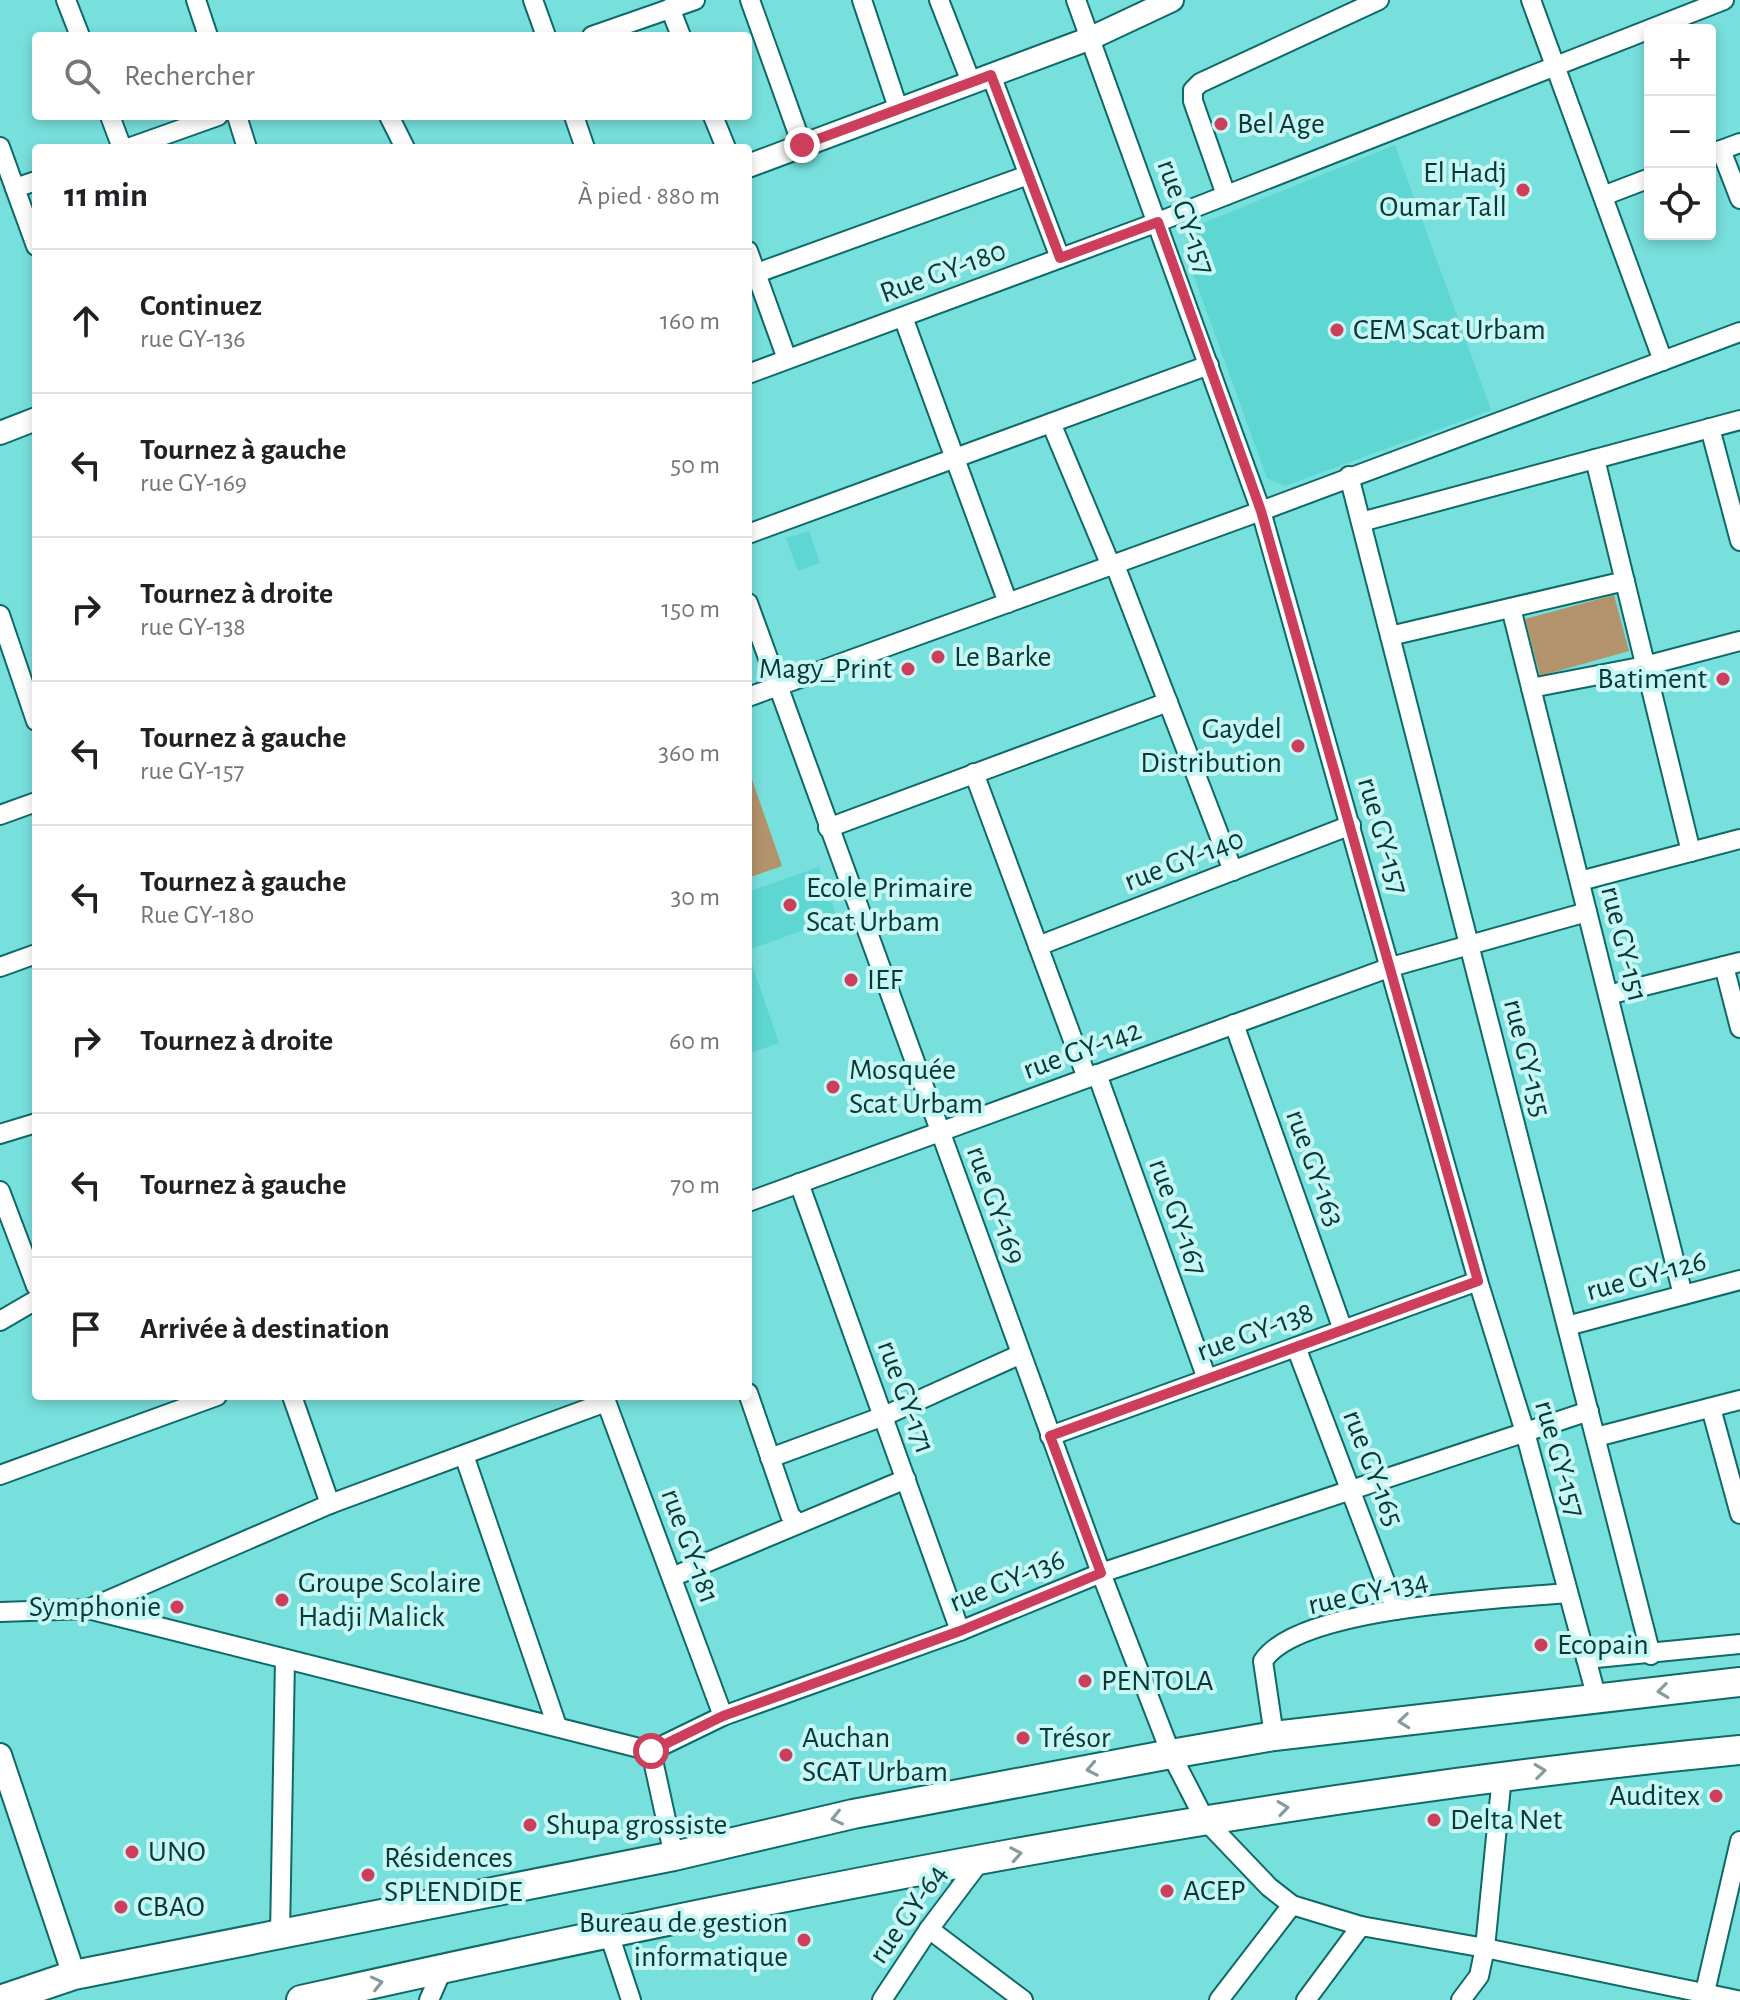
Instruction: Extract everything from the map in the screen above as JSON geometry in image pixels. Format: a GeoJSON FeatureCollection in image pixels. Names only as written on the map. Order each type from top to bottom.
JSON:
{"type":"FeatureCollection","features":[{"type":"Feature","properties":{"kind":"main road"},"geometry":{"type":"LineString","coordinates":[[0,2000],[74,1975],[674,1856],[853,1814],[1171,1754],[1274,1736],[1740,1682]]}},
{"type":"Feature","properties":{"kind":"main road"},"geometry":{"type":"LineString","coordinates":[[301,2000],[609,1934],[981,1860],[1205,1820],[1502,1776],[1740,1750]]}},
{"type":"Feature","properties":{"kind":"street"},"geometry":{"type":"LineString","coordinates":[[66,0],[78,32]]}},
{"type":"Feature","properties":{"kind":"street"},"geometry":{"type":"LineString","coordinates":[[196,0],[207,32]]}},
{"type":"Feature","properties":{"kind":"street"},"geometry":{"type":"LineString","coordinates":[[533,0],[545,32]]}},
{"type":"Feature","properties":{"kind":"street"},"geometry":{"type":"LineString","coordinates":[[603,32],[695,0]]}},
{"type":"Feature","properties":{"kind":"street"},"geometry":{"type":"LineString","coordinates":[[750,0],[802,145]]}},
{"type":"Feature","properties":{"kind":"street"},"geometry":{"type":"LineString","coordinates":[[862,0],[898,108]]}},
{"type":"Feature","properties":{"kind":"street"},"geometry":{"type":"LineString","coordinates":[[939,0],[1028,175],[1060,258]]}},
{"type":"Feature","properties":{"kind":"street","name":"rue GY-157"},"geometry":{"type":"LineString","coordinates":[[1076,0],[1261,511],[1478,1281],[1525,1432],[1597,1699]]}},
{"type":"Feature","properties":{"kind":"street"},"geometry":{"type":"LineString","coordinates":[[752,164],[1091,38],[1172,0]]}},
{"type":"Feature","properties":{"kind":"street"},"geometry":{"type":"LineString","coordinates":[[1226,195],[1193,101],[1193,90],[1200,83],[1379,0]]}},
{"type":"Feature","properties":{"kind":"street"},"geometry":{"type":"LineString","coordinates":[[1531,0],[1663,361]]}},
{"type":"Feature","properties":{"kind":"street","name":"Rue GY-180"},"geometry":{"type":"LineString","coordinates":[[752,372],[1158,222],[1724,0]]}},
{"type":"Feature","properties":{"kind":"street"},"geometry":{"type":"LineString","coordinates":[[670,8],[679,32]]}},
{"type":"Feature","properties":{"kind":"street"},"geometry":{"type":"LineString","coordinates":[[112,120],[123,144]]}},
{"type":"Feature","properties":{"kind":"street"},"geometry":{"type":"LineString","coordinates":[[137,144],[206,120]]}},
{"type":"Feature","properties":{"kind":"street"},"geometry":{"type":"LineString","coordinates":[[238,120],[246,144]]}},
{"type":"Feature","properties":{"kind":"street"},"geometry":{"type":"LineString","coordinates":[[391,120],[403,144]]}},
{"type":"Feature","properties":{"kind":"street"},"geometry":{"type":"LineString","coordinates":[[575,120],[584,144]]}},
{"type":"Feature","properties":{"kind":"street"},"geometry":{"type":"LineString","coordinates":[[715,120],[724,144]]}},
{"type":"Feature","properties":{"kind":"street"},"geometry":{"type":"LineString","coordinates":[[1740,143],[1716,152],[1740,199]]}},
{"type":"Feature","properties":{"kind":"street"},"geometry":{"type":"LineString","coordinates":[[0,147],[32,235]]}},
{"type":"Feature","properties":{"kind":"street"},"geometry":{"type":"LineString","coordinates":[[757,273],[1028,175]]}},
{"type":"Feature","properties":{"kind":"street"},"geometry":{"type":"LineString","coordinates":[[1603,196],[1644,180]]}},
{"type":"Feature","properties":{"kind":"street"},"geometry":{"type":"LineString","coordinates":[[15,188],[32,182]]}},
{"type":"Feature","properties":{"kind":"street"},"geometry":{"type":"LineString","coordinates":[[752,261],[787,359]]}},
{"type":"Feature","properties":{"kind":"street"},"geometry":{"type":"LineString","coordinates":[[903,317],[1008,603]]}},
{"type":"Feature","properties":{"kind":"street"},"geometry":{"type":"LineString","coordinates":[[752,696],[1261,511],[1740,332]]}},
{"type":"Feature","properties":{"kind":"street"},"geometry":{"type":"LineString","coordinates":[[752,533],[1209,365]]}},
{"type":"Feature","properties":{"kind":"street"},"geometry":{"type":"LineString","coordinates":[[1361,522],[1740,420]]}},
{"type":"Feature","properties":{"kind":"street"},"geometry":{"type":"LineString","coordinates":[[0,433],[32,421]]}},
{"type":"Feature","properties":{"kind":"street"},"geometry":{"type":"LineString","coordinates":[[1051,423],[1113,565],[1233,871]]}},
{"type":"Feature","properties":{"kind":"street"},"geometry":{"type":"LineString","coordinates":[[1710,428],[1740,541]]}},
{"type":"Feature","properties":{"kind":"street"},"geometry":{"type":"LineString","coordinates":[[1595,459],[1691,852]]}},
{"type":"Feature","properties":{"kind":"street","name":"rue GY-155"},"geometry":{"type":"LineString","coordinates":[[1349,476],[1651,1655]]}},
{"type":"Feature","properties":{"kind":"street"},"geometry":{"type":"LineString","coordinates":[[1390,636],[1625,581]]}},
{"type":"Feature","properties":{"kind":"street","name":"rue GY-151"},"geometry":{"type":"LineString","coordinates":[[1511,608],[1683,1295]]}},
{"type":"Feature","properties":{"kind":"street","name":"rue GY-169"},"geometry":{"type":"LineString","coordinates":[[752,613],[781,685],[828,828],[1050,1436],[1171,1754],[1205,1820],[1269,1887],[1292,1905]]}},
{"type":"Feature","properties":{"kind":"street"},"geometry":{"type":"LineString","coordinates":[[0,615],[32,709]]}},
{"type":"Feature","properties":{"kind":"street"},"geometry":{"type":"LineString","coordinates":[[1531,688],[1645,666],[1740,641]]}},
{"type":"Feature","properties":{"kind":"street"},"geometry":{"type":"LineString","coordinates":[[828,828],[1168,702]]}},
{"type":"Feature","properties":{"kind":"street","name":"rue GY-167"},"geometry":{"type":"LineString","coordinates":[[974,773],[1207,1379]]}},
{"type":"Feature","properties":{"kind":"street"},"geometry":{"type":"LineString","coordinates":[[0,815],[32,803]]}},
{"type":"Feature","properties":{"kind":"street","name":"rue GY-140"},"geometry":{"type":"LineString","coordinates":[[1038,946],[1351,825]]}},
{"type":"Feature","properties":{"kind":"street"},"geometry":{"type":"LineString","coordinates":[[1580,881],[1740,839]]}},
{"type":"Feature","properties":{"kind":"street","name":"rue GY-142"},"geometry":{"type":"LineString","coordinates":[[752,1201],[1391,967],[1587,912]]}},
{"type":"Feature","properties":{"kind":"street"},"geometry":{"type":"LineString","coordinates":[[0,967],[32,955]]}},
{"type":"Feature","properties":{"kind":"street"},"geometry":{"type":"LineString","coordinates":[[1608,995],[1732,964],[1740,1028]]}},
{"type":"Feature","properties":{"kind":"street","name":"rue GY-163"},"geometry":{"type":"LineString","coordinates":[[1234,1024],[1343,1330]]}},
{"type":"Feature","properties":{"kind":"street"},"geometry":{"type":"LineString","coordinates":[[0,1134],[32,1124]]}},
{"type":"Feature","properties":{"kind":"street","name":"rue GY-171"},"geometry":{"type":"LineString","coordinates":[[799,1183],[960,1631]]}},
{"type":"Feature","properties":{"kind":"street"},"geometry":{"type":"LineString","coordinates":[[0,1191],[32,1275]]}},
{"type":"Feature","properties":{"kind":"street","name":"rue GY-126"},"geometry":{"type":"LineString","coordinates":[[1567,1326],[1740,1280]]}},
{"type":"Feature","properties":{"kind":"street","name":"rue GY-138"},"geometry":{"type":"LineString","coordinates":[[1050,1436],[1478,1281]]}},
{"type":"Feature","properties":{"kind":"street"},"geometry":{"type":"LineString","coordinates":[[0,1321],[32,1302]]}},
{"type":"Feature","properties":{"kind":"street","name":"rue GY-165"},"geometry":{"type":"LineString","coordinates":[[1296,1347],[1396,1610]]}},
{"type":"Feature","properties":{"kind":"street"},"geometry":{"type":"LineString","coordinates":[[770,1458],[884,1416],[1021,1354]]}},
{"type":"Feature","properties":{"kind":"street"},"geometry":{"type":"LineString","coordinates":[[0,1475],[206,1400]]}},
{"type":"Feature","properties":{"kind":"street"},"geometry":{"type":"LineString","coordinates":[[293,1400],[330,1504]]}},
{"type":"Feature","properties":{"kind":"street"},"geometry":{"type":"LineString","coordinates":[[88,1609],[330,1504],[602,1400]]}},
{"type":"Feature","properties":{"kind":"street","name":"rue GY-181"},"geometry":{"type":"LineString","coordinates":[[605,1400],[723,1716]]}},
{"type":"Feature","properties":{"kind":"street"},"geometry":{"type":"LineString","coordinates":[[750,1400],[790,1515],[798,1523]]}},
{"type":"Feature","properties":{"kind":"street"},"geometry":{"type":"LineString","coordinates":[[1596,1437],[1740,1400]]}},
{"type":"Feature","properties":{"kind":"street"},"geometry":{"type":"LineString","coordinates":[[1711,1408],[1740,1514]]}},
{"type":"Feature","properties":{"kind":"street","name":"rue GY-136"},"geometry":{"type":"LineString","coordinates":[[651,1751],[723,1716],[960,1631],[1101,1573],[1589,1411]]}},
{"type":"Feature","properties":{"kind":"street"},"geometry":{"type":"LineString","coordinates":[[464,1455],[557,1726]]}},
{"type":"Feature","properties":{"kind":"street"},"geometry":{"type":"LineString","coordinates":[[672,1577],[798,1523],[806,1524],[906,1479]]}},
{"type":"Feature","properties":{"kind":"street","name":"rue GY-134"},"geometry":{"type":"LineString","coordinates":[[1274,1736],[1263,1661],[1275,1648],[1331,1623],[1396,1610],[1568,1593]]}},
{"type":"Feature","properties":{"kind":"street"},"geometry":{"type":"LineString","coordinates":[[0,1612],[88,1609],[651,1751],[674,1856]]}},
{"type":"Feature","properties":{"kind":"street"},"geometry":{"type":"LineString","coordinates":[[1586,1659],[1740,1644]]}},
{"type":"Feature","properties":{"kind":"street"},"geometry":{"type":"LineString","coordinates":[[280,1935],[285,1659]]}},
{"type":"Feature","properties":{"kind":"street"},"geometry":{"type":"LineString","coordinates":[[0,1755],[74,1975]]}},
{"type":"Feature","properties":{"kind":"street"},"geometry":{"type":"LineString","coordinates":[[1461,2000],[1479,1976],[1485,1948],[1502,1776]]}},
{"type":"Feature","properties":{"kind":"street"},"geometry":{"type":"LineString","coordinates":[[1705,1992],[1740,1841]]}},
{"type":"Feature","properties":{"kind":"street","name":"rue GY-64"},"geometry":{"type":"LineString","coordinates":[[882,2000],[929,1929],[981,1860]]}},
{"type":"Feature","properties":{"kind":"street"},"geometry":{"type":"LineString","coordinates":[[1219,2000],[1292,1905],[1361,1926],[1737,2000]]}},
{"type":"Feature","properties":{"kind":"street"},"geometry":{"type":"LineString","coordinates":[[1306,2000],[1361,1926]]}},
{"type":"Feature","properties":{"kind":"street"},"geometry":{"type":"LineString","coordinates":[[929,1929],[1023,2000]]}},
{"type":"Feature","properties":{"kind":"street"},"geometry":{"type":"LineString","coordinates":[[609,1934],[631,2000]]}},
{"type":"Feature","properties":{"kind":"street"},"geometry":{"type":"LineString","coordinates":[[429,2000],[443,1968]]}},
{"type":"Feature","properties":{"kind":"shaded area","name":"CEM Scat Urbam"},"geometry":{"type":"Polygon","coordinates":[[[1395,145],[1491,410],[1285,486],[1267,478],[1184,249],[1196,226],[1395,145]]]}},
{"type":"Feature","properties":{"kind":"shaded area"},"geometry":{"type":"Polygon","coordinates":[[[809,531],[820,563],[798,571],[786,538],[809,531]]]}},
{"type":"Feature","properties":{"kind":"shaded area"},"geometry":{"type":"Polygon","coordinates":[[[1614,595],[1629,651],[1540,676],[1525,619],[1614,595]]]}},
{"type":"Feature","properties":{"kind":"shaded area"},"geometry":{"type":"Polygon","coordinates":[[[752,780],[782,866],[752,877],[752,780]]]}},
{"type":"Feature","properties":{"kind":"shaded area","name":"Ecole Primaire Scat Urbam"},"geometry":{"type":"Polygon","coordinates":[[[819,867],[837,918],[752,949],[752,891],[819,867]]]}},
{"type":"Feature","properties":{"kind":"shaded area","name":"Ecole Primaire Scat Urbam"},"geometry":{"type":"Polygon","coordinates":[[[752,965],[779,1043],[752,1053],[752,965]]]}},
{"type":"Feature","properties":{"kind":"place","name":"Bel Age"},"geometry":{"type":"Point","coordinates":[1221,124]}},
{"type":"Feature","properties":{"kind":"place","name":"El Hadj Oumar Tall"},"geometry":{"type":"Point","coordinates":[1523,190]}},
{"type":"Feature","properties":{"kind":"place","name":"CEM Scat Urbam"},"geometry":{"type":"Point","coordinates":[1337,330]}},
{"type":"Feature","properties":{"kind":"place","name":"Le Barke"},"geometry":{"type":"Point","coordinates":[938,657]}},
{"type":"Feature","properties":{"kind":"place","name":"Magy_Print"},"geometry":{"type":"Point","coordinates":[908,669]}},
{"type":"Feature","properties":{"kind":"place","name":"Batiment"},"geometry":{"type":"Point","coordinates":[1723,679]}},
{"type":"Feature","properties":{"kind":"place","name":"Gaydel Distribution"},"geometry":{"type":"Point","coordinates":[1298,746]}},
{"type":"Feature","properties":{"kind":"place","name":"Ecole Primaire Scat Urbam"},"geometry":{"type":"Point","coordinates":[790,905]}},
{"type":"Feature","properties":{"kind":"place","name":"IEF"},"geometry":{"type":"Point","coordinates":[851,980]}},
{"type":"Feature","properties":{"kind":"place","name":"Mosquée Scat Urbam"},"geometry":{"type":"Point","coordinates":[833,1087]}},
{"type":"Feature","properties":{"kind":"place","name":"Groupe Scolaire Hadji Malick"},"geometry":{"type":"Point","coordinates":[282,1600]}},
{"type":"Feature","properties":{"kind":"place","name":"Symphonie"},"geometry":{"type":"Point","coordinates":[177,1607]}},
{"type":"Feature","properties":{"kind":"place","name":"Ecopain"},"geometry":{"type":"Point","coordinates":[1541,1645]}},
{"type":"Feature","properties":{"kind":"place","name":"PENTOLA"},"geometry":{"type":"Point","coordinates":[1085,1681]}},
{"type":"Feature","properties":{"kind":"place","name":"Trésor"},"geometry":{"type":"Point","coordinates":[1023,1738]}},
{"type":"Feature","properties":{"kind":"place","name":"Auchan SCAT Urbam"},"geometry":{"type":"Point","coordinates":[786,1755]}},
{"type":"Feature","properties":{"kind":"place","name":"Auditex"},"geometry":{"type":"Point","coordinates":[1716,1796]}},
{"type":"Feature","properties":{"kind":"place","name":"Delta Net"},"geometry":{"type":"Point","coordinates":[1434,1820]}},
{"type":"Feature","properties":{"kind":"place","name":"Shupa grossiste"},"geometry":{"type":"Point","coordinates":[530,1825]}},
{"type":"Feature","properties":{"kind":"place","name":"UNO"},"geometry":{"type":"Point","coordinates":[132,1852]}},
{"type":"Feature","properties":{"kind":"place","name":"Résidences SPLENDIDE"},"geometry":{"type":"Point","coordinates":[368,1875]}},
{"type":"Feature","properties":{"kind":"place","name":"ACEP"},"geometry":{"type":"Point","coordinates":[1167,1891]}},
{"type":"Feature","properties":{"kind":"place","name":"CBAO"},"geometry":{"type":"Point","coordinates":[121,1907]}},
{"type":"Feature","properties":{"kind":"place","name":"Bureau de gestion informatique"},"geometry":{"type":"Point","coordinates":[804,1940]}},
{"type":"Feature","properties":{"kind":"route"},"geometry":{"type":"LineString","coordinates":[[651,1751],[723,1716],[960,1631],[1101,1573],[1050,1436],[1478,1281],[1261,511],[1158,222],[1060,258],[991,75],[802,145]]}}]}
